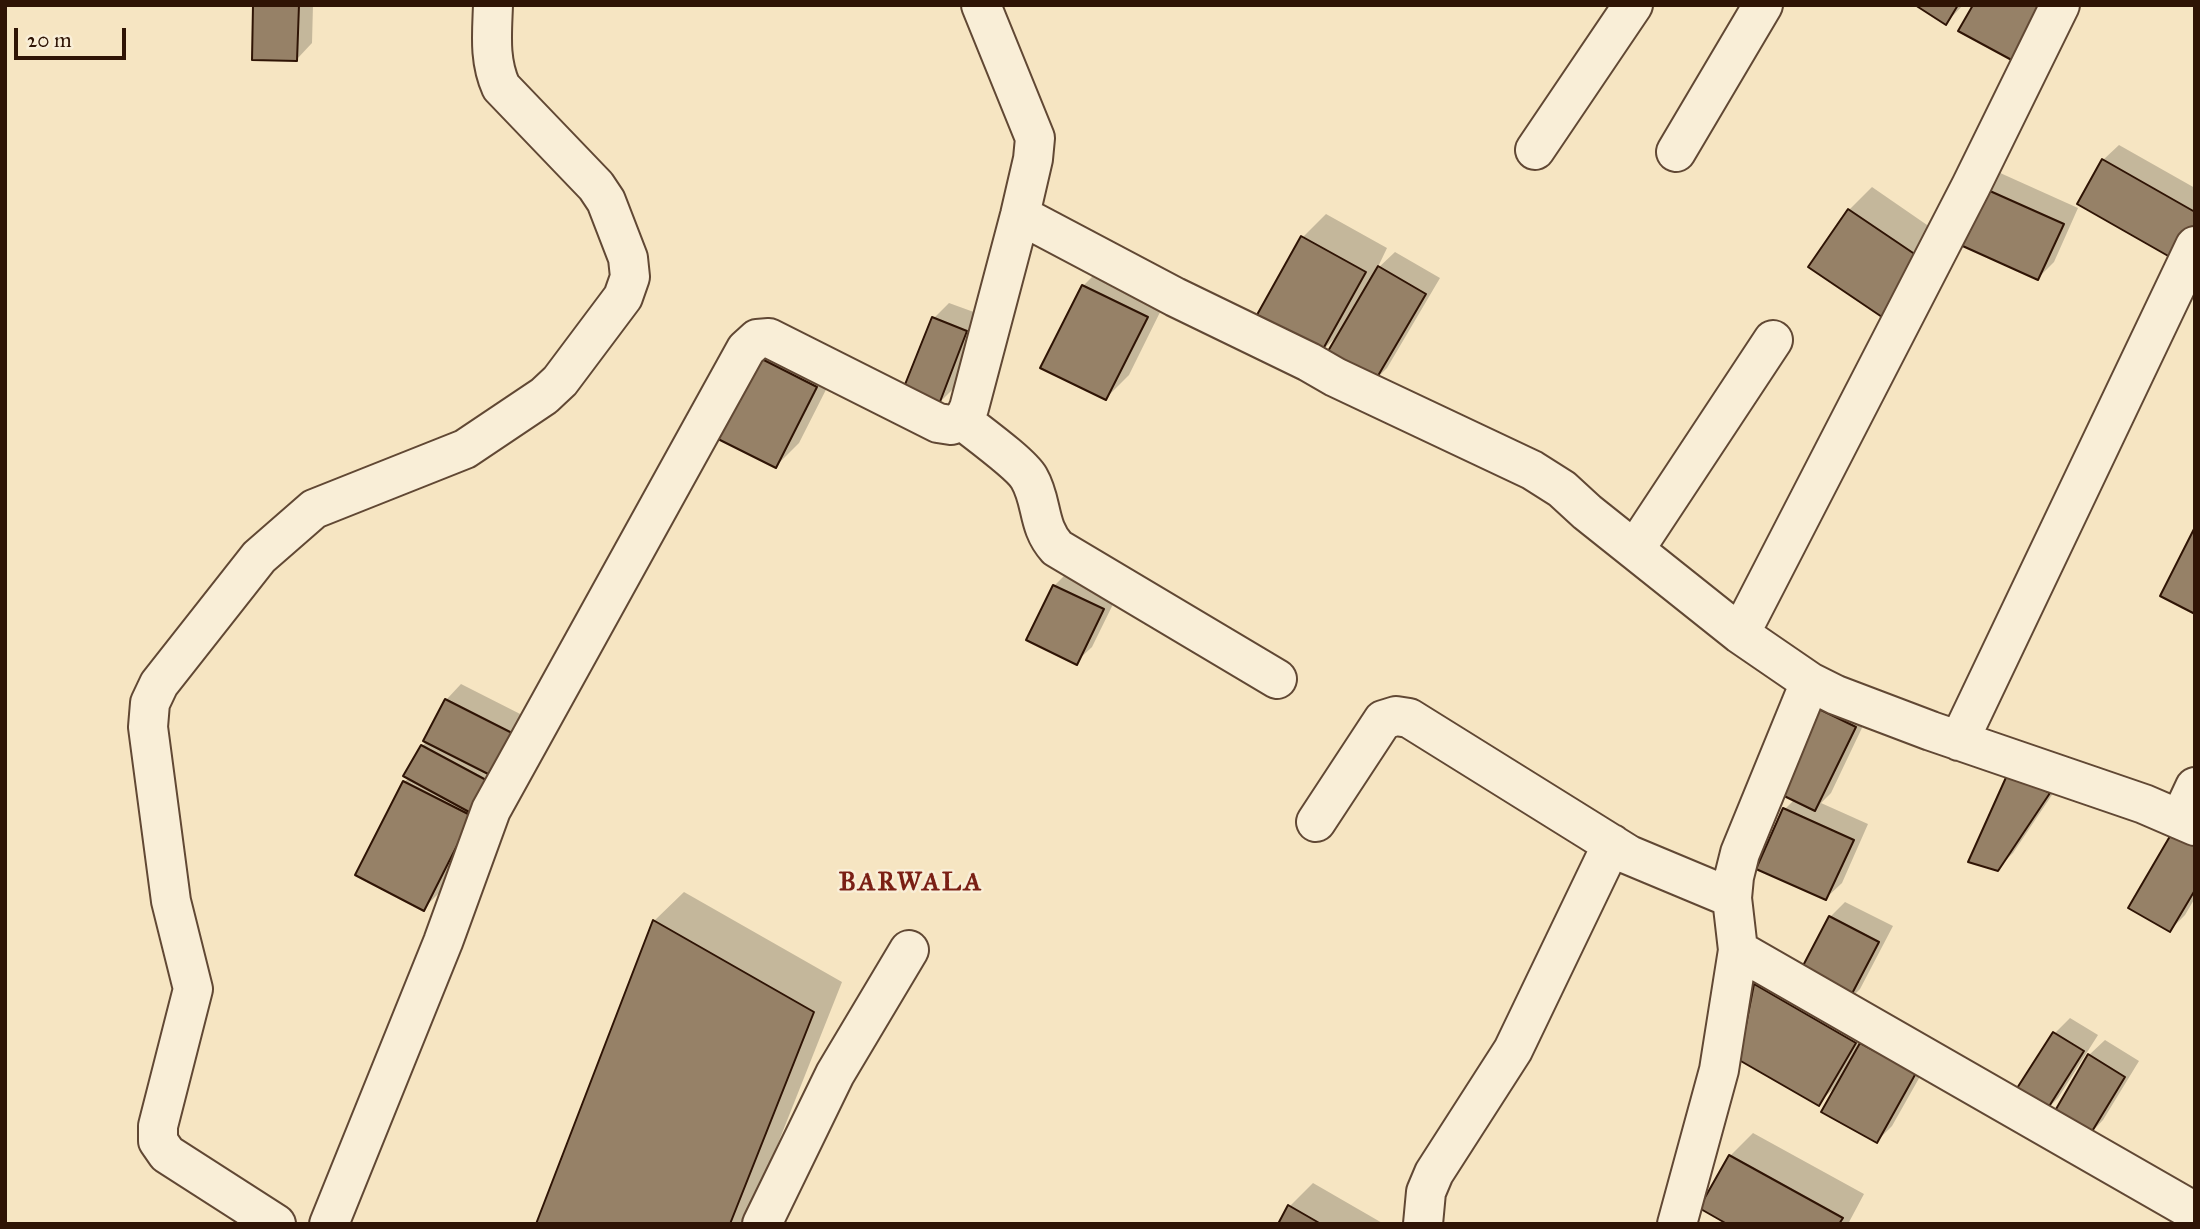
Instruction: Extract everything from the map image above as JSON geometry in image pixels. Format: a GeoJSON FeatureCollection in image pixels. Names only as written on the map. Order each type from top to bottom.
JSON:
{"type":"FeatureCollection","features":[{"type":"Feature","properties":{"kind":"street"},"geometry":{"type":"LineString","coordinates":[[276,1224],[167,1154],[158,1141],[158,1126],[193,989],[171,901],[148,727],[150,704],[159,684],[259,557],[314,509],[465,449],[544,396],[559,381],[623,297],[630,277],[628,258],[606,201],[596,186],[501,87],[491,51],[493,5]]}},
{"type":"Feature","properties":{"kind":"street"},"geometry":{"type":"LineString","coordinates":[[329,1224],[443,942],[491,810],[746,349],[757,338],[769,338],[938,423],[951,425],[963,421],[969,408],[1020,215],[1035,138],[981,5]]}},
{"type":"Feature","properties":{"kind":"street"},"geometry":{"type":"LineString","coordinates":[[1535,150],[1633,5]]}},
{"type":"Feature","properties":{"kind":"street"},"geometry":{"type":"LineString","coordinates":[[1676,152],[1763,5]]}},
{"type":"Feature","properties":{"kind":"street"},"geometry":{"type":"LineString","coordinates":[[1740,634],[1971,186],[2060,5]]}},
{"type":"Feature","properties":{"kind":"street"},"geometry":{"type":"LineString","coordinates":[[1020,215],[1335,377],[1532,470],[1562,489],[1740,634],[1810,682],[1836,695],[1959,741],[2190,811]]}},
{"type":"Feature","properties":{"kind":"street"},"geometry":{"type":"LineString","coordinates":[[1959,741],[2195,246]]}},
{"type":"Feature","properties":{"kind":"street"},"geometry":{"type":"LineString","coordinates":[[1635,550],[1773,340]]}},
{"type":"Feature","properties":{"kind":"street"},"geometry":{"type":"LineString","coordinates":[[963,421],[1027,475],[1034,487],[1047,537],[1057,548],[1278,679]]}},
{"type":"Feature","properties":{"kind":"street"},"geometry":{"type":"LineString","coordinates":[[1677,1224],[1719,1070],[1738,950],[1732,898],[1734,877],[1740,853],[1810,682]]}},
{"type":"Feature","properties":{"kind":"street"},"geometry":{"type":"LineString","coordinates":[[1316,822],[1374,730],[1383,720],[1396,716],[1409,718],[1646,864],[1732,898]]}},
{"type":"Feature","properties":{"kind":"street"},"geometry":{"type":"LineString","coordinates":[[1423,1224],[1426,1192],[1434,1173],[1513,1050],[1612,844]]}},
{"type":"Feature","properties":{"kind":"street"},"geometry":{"type":"LineString","coordinates":[[762,1224],[835,1074],[909,950]]}},
{"type":"Feature","properties":{"kind":"street"},"geometry":{"type":"LineString","coordinates":[[1738,950],[2195,1212]]}},
{"type":"Feature","properties":{"kind":"building"},"geometry":{"type":"Polygon","coordinates":[[[253,5],[299,5],[297,61],[252,60],[253,5]]]}},
{"type":"Feature","properties":{"kind":"building"},"geometry":{"type":"Polygon","coordinates":[[[1915,5],[1958,5],[1946,25],[1915,5]]]}},
{"type":"Feature","properties":{"kind":"building"},"geometry":{"type":"Polygon","coordinates":[[[1973,5],[2052,5],[2019,64],[1958,31],[1973,5]]]}},
{"type":"Feature","properties":{"kind":"building"},"geometry":{"type":"Polygon","coordinates":[[[2102,159],[2195,212],[2195,230],[2177,261],[2077,204],[2102,159]]]}},
{"type":"Feature","properties":{"kind":"building"},"geometry":{"type":"Polygon","coordinates":[[[1981,187],[2064,224],[2038,280],[1956,243],[1981,187]]]}},
{"type":"Feature","properties":{"kind":"building"},"geometry":{"type":"Polygon","coordinates":[[[1848,209],[1922,259],[1882,317],[1808,267],[1848,209]]]}},
{"type":"Feature","properties":{"kind":"building"},"geometry":{"type":"Polygon","coordinates":[[[1301,236],[1366,272],[1318,358],[1253,322],[1301,236]]]}},
{"type":"Feature","properties":{"kind":"building"},"geometry":{"type":"Polygon","coordinates":[[[1378,266],[1426,294],[1372,386],[1324,358],[1378,266]]]}},
{"type":"Feature","properties":{"kind":"building"},"geometry":{"type":"Polygon","coordinates":[[[1082,285],[1148,317],[1106,400],[1040,368],[1082,285]]]}},
{"type":"Feature","properties":{"kind":"building"},"geometry":{"type":"Polygon","coordinates":[[[932,317],[967,331],[938,407],[902,392],[932,317]]]}},
{"type":"Feature","properties":{"kind":"building"},"geometry":{"type":"Polygon","coordinates":[[[756,356],[817,387],[776,468],[714,437],[756,356]]]}},
{"type":"Feature","properties":{"kind":"building"},"geometry":{"type":"Polygon","coordinates":[[[2195,527],[2195,614],[2160,596],[2195,527]]]}},
{"type":"Feature","properties":{"kind":"building"},"geometry":{"type":"Polygon","coordinates":[[[1053,585],[1104,609],[1077,665],[1026,640],[1053,585]]]}},
{"type":"Feature","properties":{"kind":"building"},"geometry":{"type":"Polygon","coordinates":[[[445,699],[518,736],[496,778],[423,741],[445,699]]]}},
{"type":"Feature","properties":{"kind":"building"},"geometry":{"type":"Polygon","coordinates":[[[1819,709],[1856,727],[1815,811],[1778,793],[1819,709]]]}},
{"type":"Feature","properties":{"kind":"building"},"geometry":{"type":"Polygon","coordinates":[[[421,745],[488,781],[471,813],[403,776],[421,745]]]}},
{"type":"Feature","properties":{"kind":"building"},"geometry":{"type":"Polygon","coordinates":[[[2008,773],[2050,793],[1998,871],[1968,862],[2008,773]]]}},
{"type":"Feature","properties":{"kind":"building"},"geometry":{"type":"Polygon","coordinates":[[[403,781],[472,816],[424,911],[355,875],[403,781]]]}},
{"type":"Feature","properties":{"kind":"building"},"geometry":{"type":"Polygon","coordinates":[[[1783,808],[1854,840],[1826,900],[1756,869],[1783,808]]]}},
{"type":"Feature","properties":{"kind":"building"},"geometry":{"type":"Polygon","coordinates":[[[2173,831],[2195,844],[2195,890],[2170,932],[2128,908],[2173,831]]]}},
{"type":"Feature","properties":{"kind":"building"},"geometry":{"type":"Polygon","coordinates":[[[1829,916],[1879,942],[1845,1007],[1795,981],[1829,916]]]}},
{"type":"Feature","properties":{"kind":"building"},"geometry":{"type":"Polygon","coordinates":[[[653,920],[814,1012],[730,1224],[536,1224],[653,920]]]}},
{"type":"Feature","properties":{"kind":"building"},"geometry":{"type":"Polygon","coordinates":[[[1754,984],[1856,1043],[1819,1106],[1739,1060],[1754,984]]]}},
{"type":"Feature","properties":{"kind":"building"},"geometry":{"type":"Polygon","coordinates":[[[2053,1032],[2084,1051],[2043,1116],[2012,1096],[2053,1032]]]}},
{"type":"Feature","properties":{"kind":"building"},"geometry":{"type":"Polygon","coordinates":[[[1860,1043],[1916,1073],[1877,1143],[1821,1112],[1860,1043]]]}},
{"type":"Feature","properties":{"kind":"building"},"geometry":{"type":"Polygon","coordinates":[[[2088,1054],[2125,1077],[2088,1138],[2052,1116],[2088,1054]]]}},
{"type":"Feature","properties":{"kind":"building"},"geometry":{"type":"Polygon","coordinates":[[[1729,1155],[1843,1218],[1839,1224],[1727,1224],[1699,1208],[1729,1155]]]}},
{"type":"Feature","properties":{"kind":"building"},"geometry":{"type":"Polygon","coordinates":[[[1288,1205],[1321,1224],[1278,1224],[1288,1205]]]}},
{"type":"Feature","properties":{"kind":"district","name":"BARWALA"},"geometry":{"type":"Point","coordinates":[911,884]}}]}
